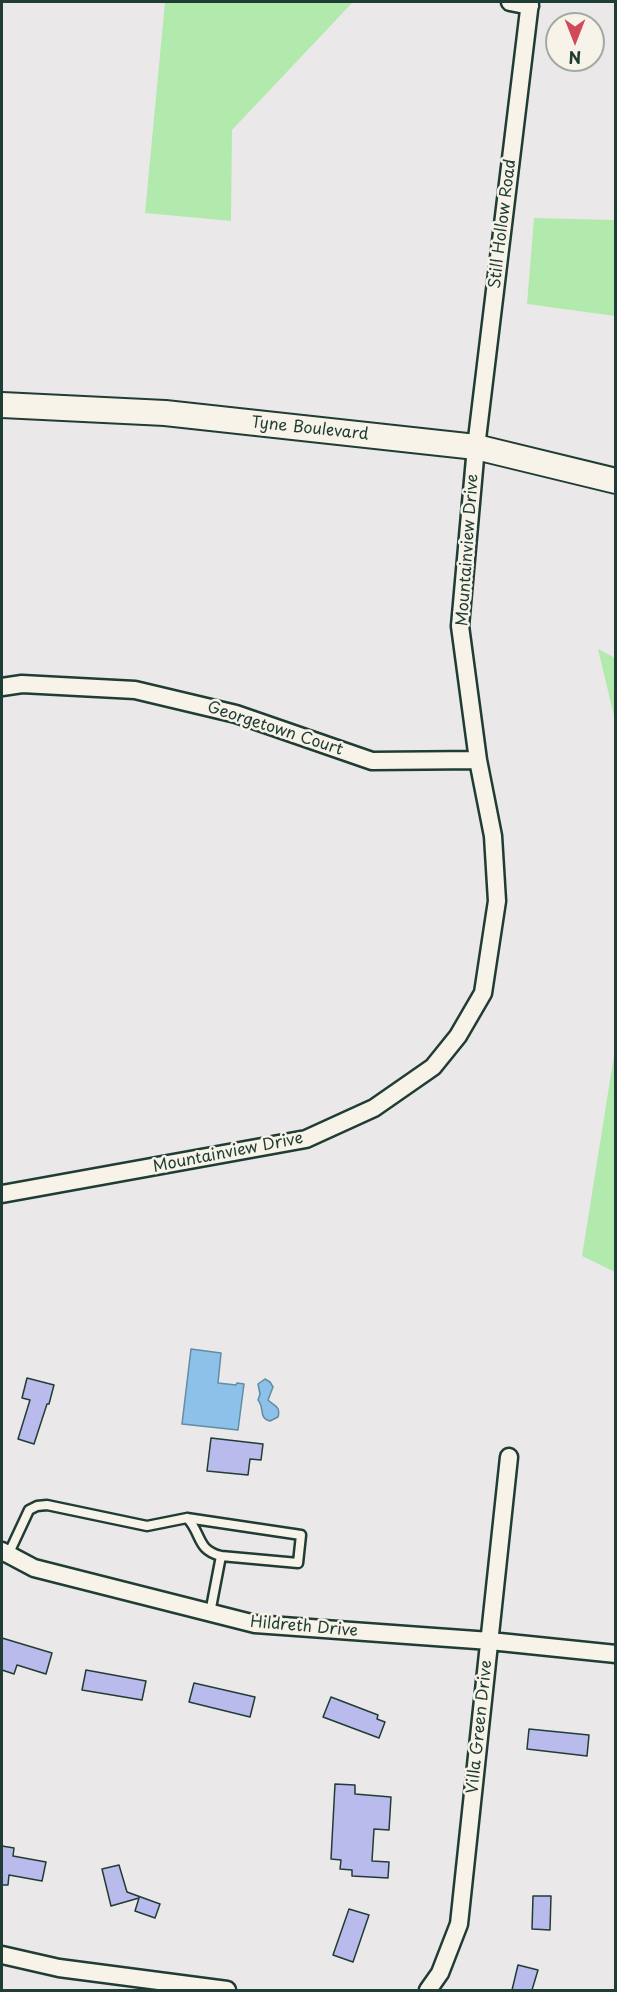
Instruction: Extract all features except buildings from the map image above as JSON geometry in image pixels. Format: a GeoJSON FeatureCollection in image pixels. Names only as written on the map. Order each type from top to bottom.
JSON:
{"type":"FeatureCollection","features":[{"type":"Feature","properties":{"kind":"street"},"geometry":{"type":"LineString","coordinates":[[510,2],[530,4]]}},
{"type":"Feature","properties":{"kind":"street","name":"Still Hollow Road"},"geometry":{"type":"LineString","coordinates":[[476,447],[530,4]]}},
{"type":"Feature","properties":{"kind":"street","name":"Tyne Boulevard"},"geometry":{"type":"LineString","coordinates":[[2,405],[165,413],[476,447],[615,481]]}},
{"type":"Feature","properties":{"kind":"street","name":"Mountainview Drive"},"geometry":{"type":"LineString","coordinates":[[2,1194],[306,1139],[374,1108],[433,1067],[458,1036],[483,993],[497,901],[493,836],[478,760],[460,626],[476,447]]}},
{"type":"Feature","properties":{"kind":"street","name":"Georgetown Court"},"geometry":{"type":"LineString","coordinates":[[2,687],[22,684],[135,690],[236,714],[372,760],[478,760]]}},
{"type":"Feature","properties":{"kind":"street","name":"Villa Green Drive"},"geometry":{"type":"LineString","coordinates":[[428,1990],[440,1973],[459,1924],[509,1457]]}},
{"type":"Feature","properties":{"kind":"street","name":"Hildreth Drive"},"geometry":{"type":"LineString","coordinates":[[5,1553],[34,1569],[255,1624],[490,1641],[615,1654]]}},
{"type":"Feature","properties":{"kind":"street"},"geometry":{"type":"LineString","coordinates":[[2,1955],[59,1968],[227,1990]]}},
{"type":"Feature","properties":{"kind":"lane"},"geometry":{"type":"LineString","coordinates":[[5,1553],[29,1510],[47,1504],[147,1526],[187,1518],[301,1535],[298,1563],[210,1553],[203,1546],[192,1522],[187,1518]]}},
{"type":"Feature","properties":{"kind":"lane"},"geometry":{"type":"LineString","coordinates":[[210,1613],[221,1556]]}},
{"type":"Feature","properties":{"kind":"green space"},"geometry":{"type":"Polygon","coordinates":[[[165,2],[353,2],[232,130],[231,221],[145,213],[165,2]]]}},
{"type":"Feature","properties":{"kind":"green space"},"geometry":{"type":"Polygon","coordinates":[[[534,218],[615,220],[615,316],[527,304],[534,218]]]}},
{"type":"Feature","properties":{"kind":"green space"},"geometry":{"type":"Polygon","coordinates":[[[598,649],[615,658],[615,720],[598,649]]]}},
{"type":"Feature","properties":{"kind":"green space"},"geometry":{"type":"Polygon","coordinates":[[[615,1049],[615,1272],[582,1256],[615,1049]]]}},
{"type":"Feature","properties":{"kind":"water"},"geometry":{"type":"Polygon","coordinates":[[[191,1349],[221,1353],[218,1383],[244,1384],[238,1430],[182,1424],[191,1349]]]}},
{"type":"Feature","properties":{"kind":"water"},"geometry":{"type":"Polygon","coordinates":[[[265,1379],[273,1387],[268,1400],[279,1411],[278,1417],[270,1421],[264,1418],[258,1400],[260,1394],[258,1384],[265,1379]]]}}]}
